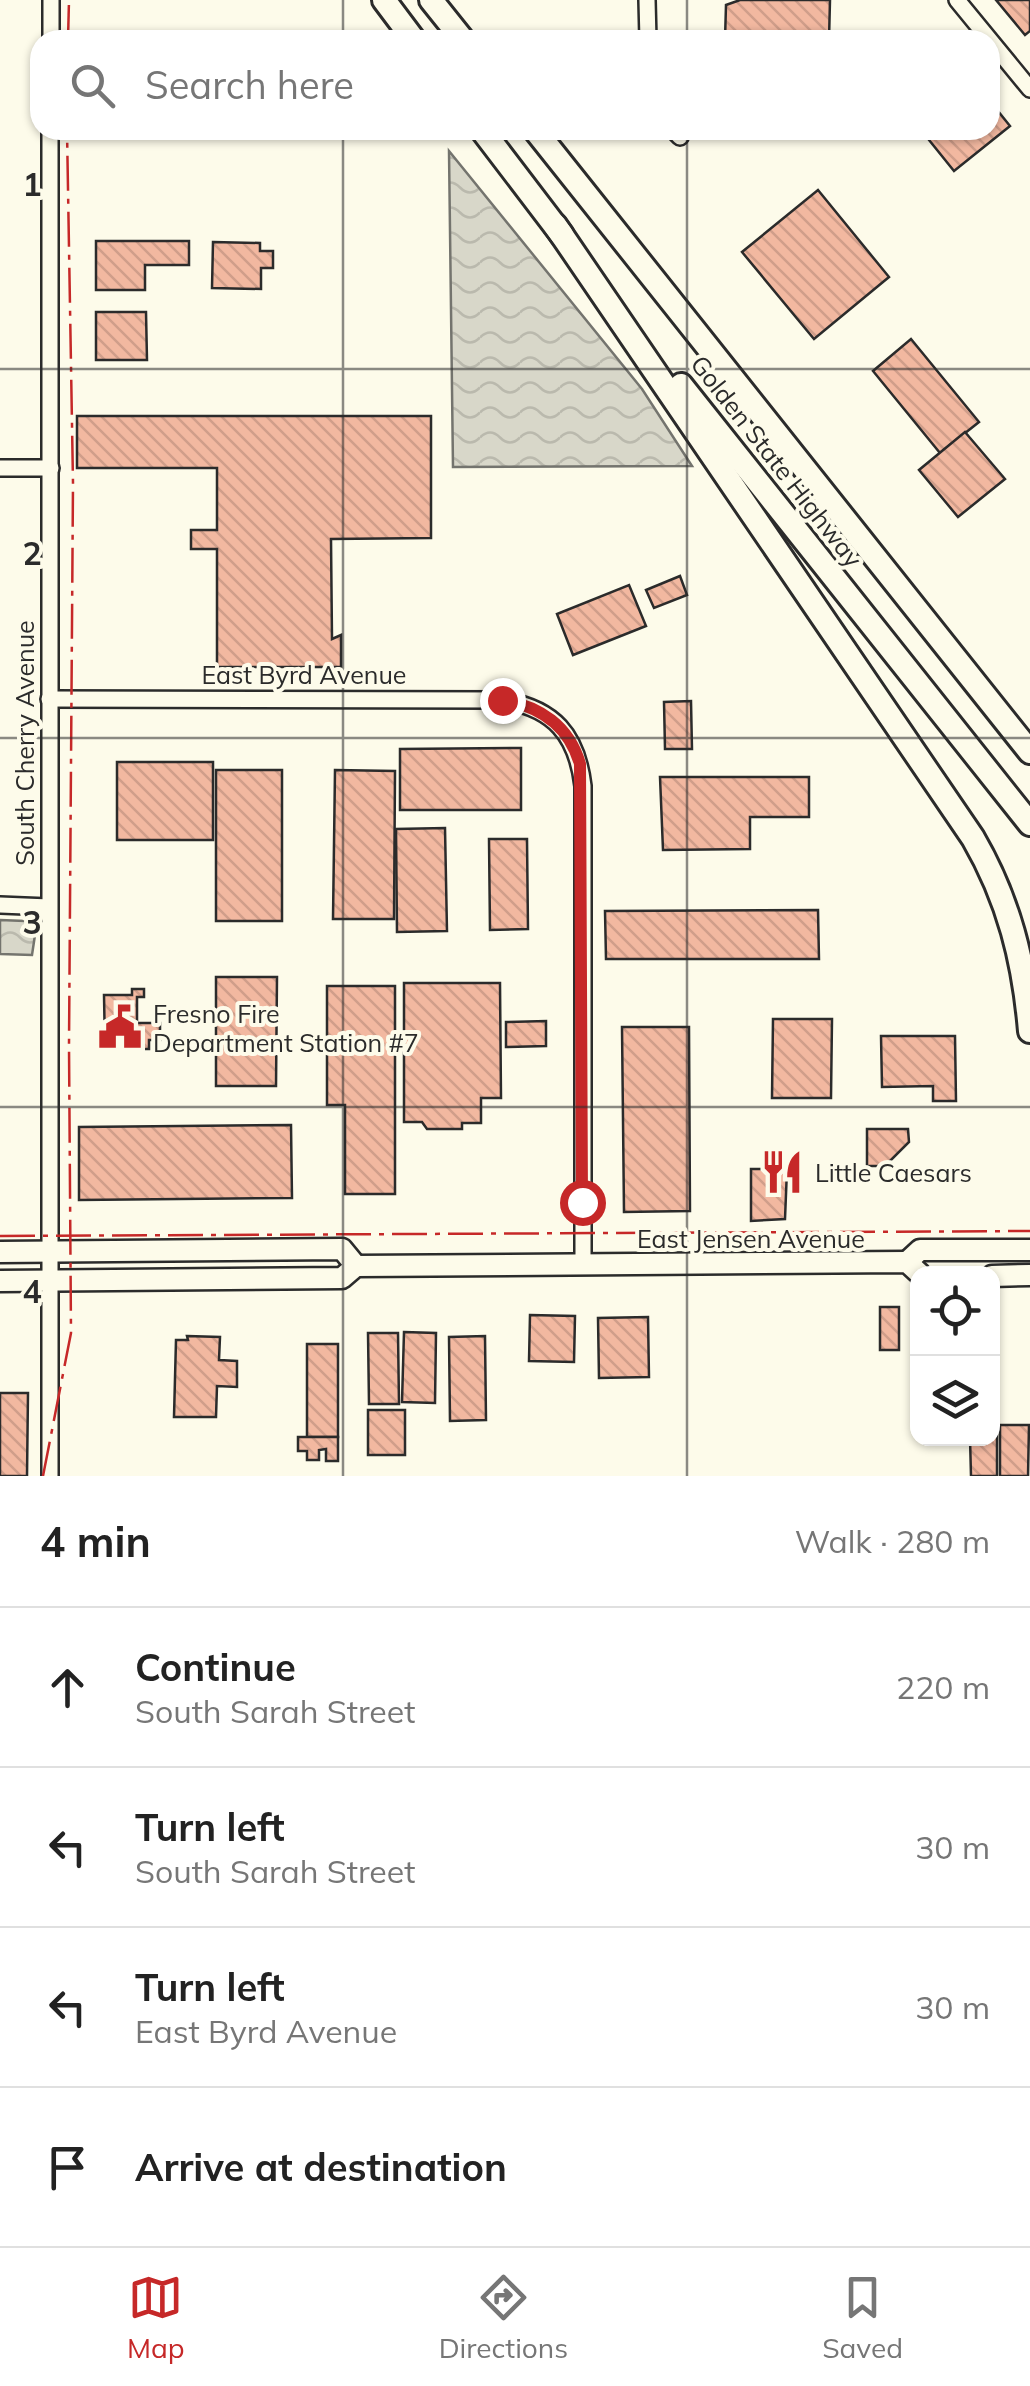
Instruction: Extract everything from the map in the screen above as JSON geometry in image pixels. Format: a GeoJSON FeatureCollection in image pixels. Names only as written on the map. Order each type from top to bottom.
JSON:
{"type":"FeatureCollection","features":[{"type":"Feature","properties":{"kind":"highway"},"geometry":{"type":"LineString","coordinates":[[384,0],[406,30]]}},
{"type":"Feature","properties":{"kind":"highway"},"geometry":{"type":"LineString","coordinates":[[432,0],[455,30]]}},
{"type":"Feature","properties":{"kind":"highway","name":"Golden State Highway"},"geometry":{"type":"LineString","coordinates":[[490,140],[1030,824]]}},
{"type":"Feature","properties":{"kind":"highway","name":"Golden State Highway"},"geometry":{"type":"LineString","coordinates":[[543,140],[1030,752]]}},
{"type":"Feature","properties":{"kind":"highway"},"geometry":{"type":"LineString","coordinates":[[555,225],[948,798],[982,854],[1002,893],[1020,948],[1030,1031]]}},
{"type":"Feature","properties":{"kind":"highway"},"geometry":{"type":"LineString","coordinates":[[921,614],[1030,728]]}},
{"type":"Feature","properties":{"kind":"main road","name":"East Jensen Avenue"},"geometry":{"type":"LineString","coordinates":[[0,1252],[342,1250],[356,1266]]}},
{"type":"Feature","properties":{"kind":"main road","name":"East Jensen Avenue"},"geometry":{"type":"LineString","coordinates":[[914,1266],[920,1250],[1030,1250]]}},
{"type":"Feature","properties":{"kind":"main road","name":"East Jensen Avenue"},"geometry":{"type":"LineString","coordinates":[[0,1281],[342,1278],[356,1266],[910,1268]]}},
{"type":"Feature","properties":{"kind":"main road"},"geometry":{"type":"LineString","coordinates":[[1000,1276],[1030,1276]]}},
{"type":"Feature","properties":{"kind":"street"},"geometry":{"type":"LineString","coordinates":[[50,30],[51,0]]}},
{"type":"Feature","properties":{"kind":"street"},"geometry":{"type":"LineString","coordinates":[[648,0],[648,30]]}},
{"type":"Feature","properties":{"kind":"street"},"geometry":{"type":"LineString","coordinates":[[957,0],[982,30]]}},
{"type":"Feature","properties":{"kind":"street"},"geometry":{"type":"LineString","coordinates":[[1000,52],[1030,89]]}},
{"type":"Feature","properties":{"kind":"street","name":"South Cherry Avenue"},"geometry":{"type":"LineString","coordinates":[[50,140],[50,1476]]}},
{"type":"Feature","properties":{"kind":"street"},"geometry":{"type":"LineString","coordinates":[[0,468],[51,468]]}},
{"type":"Feature","properties":{"kind":"street","name":"East Byrd Avenue"},"geometry":{"type":"LineString","coordinates":[[48,699],[502,700],[533,708],[554,722],[576,750],[583,786],[582,1264]]}},
{"type":"Feature","properties":{"kind":"street"},"geometry":{"type":"LineString","coordinates":[[0,905],[49,907]]}},
{"type":"Feature","properties":{"kind":"water"},"geometry":{"type":"Polygon","coordinates":[[[449,151],[642,389],[692,466],[453,467],[449,151]]]}},
{"type":"Feature","properties":{"kind":"water"},"geometry":{"type":"Polygon","coordinates":[[[0,920],[25,921],[35,935],[32,955],[0,954],[0,920]]]}},
{"type":"Feature","properties":{"kind":"building"},"geometry":{"type":"Polygon","coordinates":[[[740,0],[830,0],[829,30],[725,30],[726,5],[740,0]]]}},
{"type":"Feature","properties":{"kind":"building"},"geometry":{"type":"Polygon","coordinates":[[[996,0],[1030,0],[1030,31],[1025,35],[996,0]]]}},
{"type":"Feature","properties":{"kind":"building"},"geometry":{"type":"Polygon","coordinates":[[[1000,114],[1010,126],[1000,134],[1000,114]]]}},
{"type":"Feature","properties":{"kind":"building"},"geometry":{"type":"Polygon","coordinates":[[[929,140],[993,140],[954,171],[929,140]]]}},
{"type":"Feature","properties":{"kind":"building"},"geometry":{"type":"Polygon","coordinates":[[[818,190],[889,277],[814,339],[742,252],[818,190]]]}},
{"type":"Feature","properties":{"kind":"building"},"geometry":{"type":"Polygon","coordinates":[[[96,241],[189,241],[189,265],[145,265],[145,290],[96,290],[96,241]]]}},
{"type":"Feature","properties":{"kind":"building"},"geometry":{"type":"Polygon","coordinates":[[[213,242],[260,243],[260,251],[273,251],[273,268],[261,268],[261,289],[212,288],[213,242]]]}},
{"type":"Feature","properties":{"kind":"building"},"geometry":{"type":"Polygon","coordinates":[[[96,312],[146,312],[147,360],[96,360],[96,312]]]}},
{"type":"Feature","properties":{"kind":"building"},"geometry":{"type":"Polygon","coordinates":[[[911,339],[979,422],[940,453],[873,371],[911,339]]]}},
{"type":"Feature","properties":{"kind":"building"},"geometry":{"type":"Polygon","coordinates":[[[77,416],[431,416],[431,538],[331,539],[332,639],[341,635],[341,667],[217,667],[217,549],[191,549],[191,530],[217,530],[217,468],[77,468],[77,416]]]}},
{"type":"Feature","properties":{"kind":"building"},"geometry":{"type":"Polygon","coordinates":[[[965,432],[1005,479],[958,517],[919,470],[965,432]]]}},
{"type":"Feature","properties":{"kind":"building"},"geometry":{"type":"Polygon","coordinates":[[[680,576],[687,595],[654,608],[646,590],[680,576]]]}},
{"type":"Feature","properties":{"kind":"building"},"geometry":{"type":"Polygon","coordinates":[[[629,585],[646,626],[573,655],[557,614],[629,585]]]}},
{"type":"Feature","properties":{"kind":"building"},"geometry":{"type":"Polygon","coordinates":[[[691,701],[692,749],[665,749],[664,702],[691,701]]]}},
{"type":"Feature","properties":{"kind":"building"},"geometry":{"type":"Polygon","coordinates":[[[521,748],[521,810],[400,810],[400,749],[521,748]]]}},
{"type":"Feature","properties":{"kind":"building"},"geometry":{"type":"Polygon","coordinates":[[[117,762],[213,762],[213,840],[117,840],[117,762]]]}},
{"type":"Feature","properties":{"kind":"building"},"geometry":{"type":"Polygon","coordinates":[[[216,770],[282,770],[282,921],[216,921],[216,770]]]}},
{"type":"Feature","properties":{"kind":"building"},"geometry":{"type":"Polygon","coordinates":[[[335,770],[395,771],[394,919],[333,919],[335,770]]]}},
{"type":"Feature","properties":{"kind":"building"},"geometry":{"type":"Polygon","coordinates":[[[660,777],[809,777],[809,817],[750,817],[750,849],[663,850],[660,777]]]}},
{"type":"Feature","properties":{"kind":"building"},"geometry":{"type":"Polygon","coordinates":[[[445,828],[447,931],[397,932],[396,829],[445,828]]]}},
{"type":"Feature","properties":{"kind":"building"},"geometry":{"type":"Polygon","coordinates":[[[489,839],[527,839],[528,929],[490,930],[489,839]]]}},
{"type":"Feature","properties":{"kind":"building"},"geometry":{"type":"Polygon","coordinates":[[[818,910],[819,959],[606,959],[605,911],[818,910]]]}},
{"type":"Feature","properties":{"kind":"building"},"geometry":{"type":"Polygon","coordinates":[[[216,977],[277,977],[276,1086],[216,1086],[216,977]]]}},
{"type":"Feature","properties":{"kind":"building"},"geometry":{"type":"Polygon","coordinates":[[[404,983],[500,983],[501,1098],[481,1098],[481,1123],[462,1123],[462,1129],[427,1129],[422,1122],[404,1122],[404,983]]]}},
{"type":"Feature","properties":{"kind":"building"},"geometry":{"type":"Polygon","coordinates":[[[327,986],[395,986],[395,1194],[345,1194],[345,1105],[327,1105],[327,986]]]}},
{"type":"Feature","properties":{"kind":"building"},"geometry":{"type":"Polygon","coordinates":[[[132,989],[144,989],[144,997],[137,997],[137,1023],[160,1023],[160,1040],[149,1040],[149,1049],[105,1049],[104,995],[132,995],[132,989]]]}},
{"type":"Feature","properties":{"kind":"building"},"geometry":{"type":"Polygon","coordinates":[[[773,1019],[832,1019],[831,1098],[772,1098],[773,1019]]]}},
{"type":"Feature","properties":{"kind":"building"},"geometry":{"type":"Polygon","coordinates":[[[546,1021],[546,1046],[506,1047],[506,1022],[546,1021]]]}},
{"type":"Feature","properties":{"kind":"building"},"geometry":{"type":"Polygon","coordinates":[[[622,1027],[689,1027],[690,1211],[624,1212],[622,1027]]]}},
{"type":"Feature","properties":{"kind":"building"},"geometry":{"type":"Polygon","coordinates":[[[881,1036],[955,1036],[956,1101],[933,1101],[933,1086],[882,1087],[881,1036]]]}},
{"type":"Feature","properties":{"kind":"building"},"geometry":{"type":"Polygon","coordinates":[[[291,1125],[292,1198],[79,1200],[79,1127],[291,1125]]]}},
{"type":"Feature","properties":{"kind":"building"},"geometry":{"type":"Polygon","coordinates":[[[867,1129],[908,1129],[909,1142],[885,1166],[867,1166],[867,1129]]]}},
{"type":"Feature","properties":{"kind":"building"},"geometry":{"type":"Polygon","coordinates":[[[751,1169],[787,1169],[785,1219],[751,1221],[751,1169]]]}},
{"type":"Feature","properties":{"kind":"building"},"geometry":{"type":"Polygon","coordinates":[[[880,1307],[899,1307],[899,1350],[880,1350],[880,1307]]]}},
{"type":"Feature","properties":{"kind":"building"},"geometry":{"type":"Polygon","coordinates":[[[530,1315],[575,1316],[574,1362],[529,1361],[530,1315]]]}},
{"type":"Feature","properties":{"kind":"building"},"geometry":{"type":"Polygon","coordinates":[[[648,1317],[649,1377],[599,1378],[598,1318],[648,1317]]]}},
{"type":"Feature","properties":{"kind":"building"},"geometry":{"type":"Polygon","coordinates":[[[404,1332],[436,1333],[435,1403],[402,1402],[404,1332]]]}},
{"type":"Feature","properties":{"kind":"building"},"geometry":{"type":"Polygon","coordinates":[[[368,1333],[398,1333],[399,1404],[369,1404],[368,1333]]]}},
{"type":"Feature","properties":{"kind":"building"},"geometry":{"type":"Polygon","coordinates":[[[187,1336],[220,1337],[219,1360],[237,1361],[237,1387],[217,1386],[216,1417],[174,1417],[176,1340],[188,1340],[187,1336]]]}},
{"type":"Feature","properties":{"kind":"building"},"geometry":{"type":"Polygon","coordinates":[[[485,1336],[486,1420],[450,1421],[449,1337],[485,1336]]]}},
{"type":"Feature","properties":{"kind":"building"},"geometry":{"type":"Polygon","coordinates":[[[307,1344],[338,1344],[338,1437],[307,1437],[307,1344]]]}},
{"type":"Feature","properties":{"kind":"building"},"geometry":{"type":"Polygon","coordinates":[[[0,1393],[28,1393],[27,1476],[0,1476],[0,1393]]]}},
{"type":"Feature","properties":{"kind":"building"},"geometry":{"type":"Polygon","coordinates":[[[368,1410],[405,1410],[405,1455],[368,1455],[368,1410]]]}},
{"type":"Feature","properties":{"kind":"building"},"geometry":{"type":"Polygon","coordinates":[[[1000,1425],[1029,1425],[1028,1476],[1000,1476],[1000,1425]]]}},
{"type":"Feature","properties":{"kind":"building"},"geometry":{"type":"Polygon","coordinates":[[[298,1437],[338,1437],[338,1461],[326,1461],[326,1449],[319,1450],[319,1460],[307,1460],[307,1451],[298,1451],[298,1437]]]}},
{"type":"Feature","properties":{"kind":"building"},"geometry":{"type":"Polygon","coordinates":[[[970,1446],[997,1446],[997,1476],[971,1476],[970,1446]]]}},
{"type":"Feature","properties":{"kind":"power"},"geometry":{"type":"LineString","coordinates":[[68,30],[69,0]]}},
{"type":"Feature","properties":{"kind":"power"},"geometry":{"type":"LineString","coordinates":[[43,1476],[71,1333],[73,483],[67,140]]}},
{"type":"Feature","properties":{"kind":"power"},"geometry":{"type":"LineString","coordinates":[[0,1236],[1030,1231]]}},
{"type":"Feature","properties":{"kind":"place","name":"Fresno Fire Department Station #7"},"geometry":{"type":"Point","coordinates":[120,1027]}},
{"type":"Feature","properties":{"kind":"place","name":"Little Caesars"},"geometry":{"type":"Point","coordinates":[782,1172]}},
{"type":"Feature","properties":{"kind":"route"},"geometry":{"type":"LineString","coordinates":[[502,700],[533,708],[554,722],[570,740],[580,764],[582,1202]]}}]}
